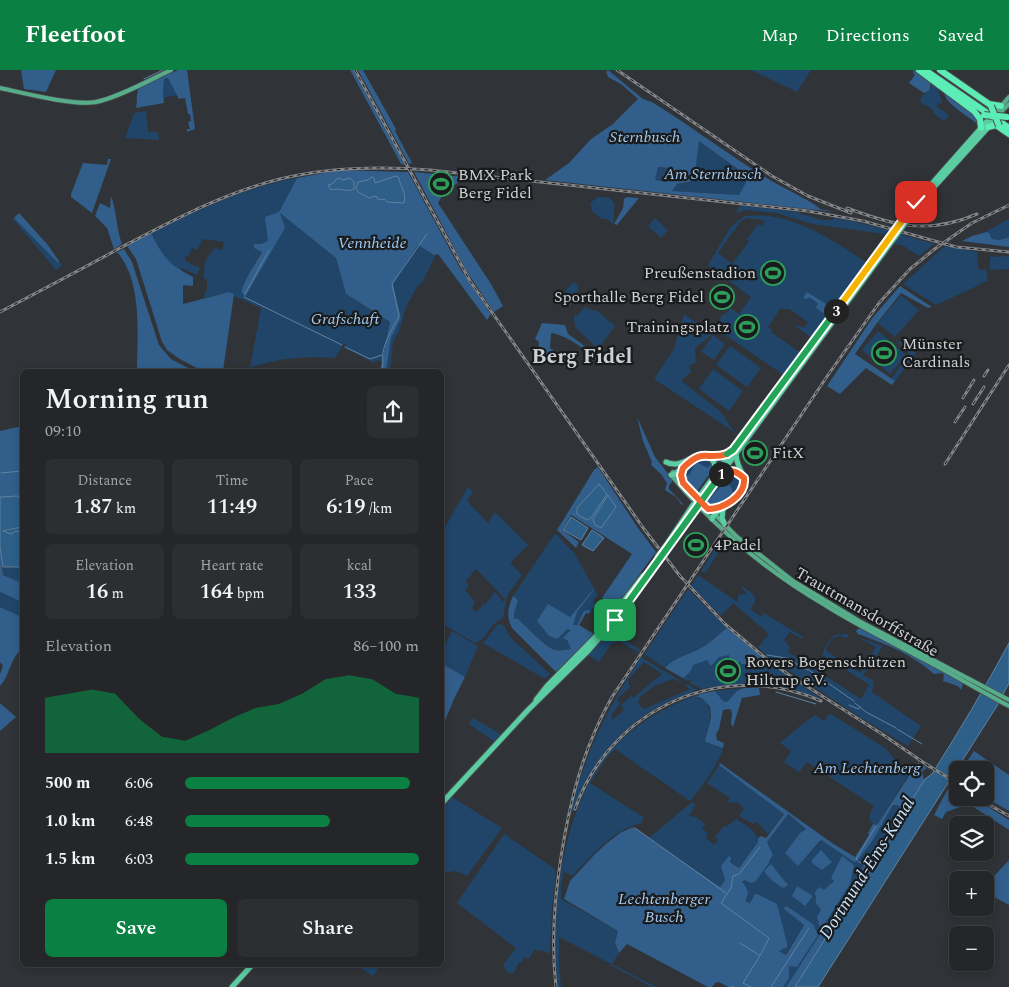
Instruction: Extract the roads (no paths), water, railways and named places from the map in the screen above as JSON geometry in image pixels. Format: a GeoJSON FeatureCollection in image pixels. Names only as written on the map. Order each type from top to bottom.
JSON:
{"type":"FeatureCollection","features":[{"type":"Feature","properties":{"kind":"highway"},"geometry":{"type":"LineString","coordinates":[[919,70],[974,112],[980,119],[981,128]]}},
{"type":"Feature","properties":{"kind":"highway"},"geometry":{"type":"LineString","coordinates":[[925,70],[1009,128]]}},
{"type":"Feature","properties":{"kind":"highway"},"geometry":{"type":"LineString","coordinates":[[932,70],[997,117]]}},
{"type":"Feature","properties":{"kind":"highway"},"geometry":{"type":"LineString","coordinates":[[940,70],[990,105],[1000,127]]}},
{"type":"Feature","properties":{"kind":"highway"},"geometry":{"type":"LineString","coordinates":[[974,112],[997,117]]}},
{"type":"Feature","properties":{"kind":"highway"},"geometry":{"type":"LineString","coordinates":[[997,117],[996,126],[1009,134]]}},
{"type":"Feature","properties":{"kind":"main road"},"geometry":{"type":"LineString","coordinates":[[0,88],[77,102],[94,102],[108,98],[171,70]]}},
{"type":"Feature","properties":{"kind":"main road"},"geometry":{"type":"LineString","coordinates":[[904,222],[916,202],[981,128],[997,117],[1009,97]]}},
{"type":"Feature","properties":{"kind":"main road"},"geometry":{"type":"LineString","coordinates":[[444,801],[599,633],[720,475],[893,236],[934,187],[1009,104]]}},
{"type":"Feature","properties":{"kind":"main road"},"geometry":{"type":"LineString","coordinates":[[666,462],[676,465],[705,455],[722,456],[735,452]]}},
{"type":"Feature","properties":{"kind":"main road"},"geometry":{"type":"LineString","coordinates":[[703,495],[714,476],[735,452]]}},
{"type":"Feature","properties":{"kind":"main road"},"geometry":{"type":"LineString","coordinates":[[714,517],[741,491],[744,485],[744,478],[736,462],[735,452]]}},
{"type":"Feature","properties":{"kind":"main road"},"geometry":{"type":"LineString","coordinates":[[705,455],[712,459],[715,464],[714,476]]}},
{"type":"Feature","properties":{"kind":"main road"},"geometry":{"type":"LineString","coordinates":[[673,474],[686,463]]}},
{"type":"Feature","properties":{"kind":"main road"},"geometry":{"type":"LineString","coordinates":[[683,483],[681,475],[686,463]]}},
{"type":"Feature","properties":{"kind":"main road"},"geometry":{"type":"LineString","coordinates":[[720,475],[728,471],[734,471],[744,478]]}},
{"type":"Feature","properties":{"kind":"main road","name":"Trauttmansdorffstraße"},"geometry":{"type":"LineString","coordinates":[[673,474],[714,517],[768,562],[859,621],[968,681]]}},
{"type":"Feature","properties":{"kind":"main road","name":"Trauttmansdorffstraße"},"geometry":{"type":"LineString","coordinates":[[673,474],[714,517],[763,563],[817,601],[968,681]]}},
{"type":"Feature","properties":{"kind":"main road"},"geometry":{"type":"LineString","coordinates":[[708,509],[724,507]]}},
{"type":"Feature","properties":{"kind":"main road"},"geometry":{"type":"LineString","coordinates":[[724,507],[722,518],[725,525]]}},
{"type":"Feature","properties":{"kind":"main road"},"geometry":{"type":"LineString","coordinates":[[968,681],[1003,700],[1009,706]]}},
{"type":"Feature","properties":{"kind":"main road"},"geometry":{"type":"LineString","coordinates":[[1003,700],[1009,700]]}},
{"type":"Feature","properties":{"kind":"main road"},"geometry":{"type":"LineString","coordinates":[[232,987],[250,967]]}},
{"type":"Feature","properties":{"kind":"waterway"},"geometry":{"type":"LineString","coordinates":[[144,79],[163,70]]}},
{"type":"Feature","properties":{"kind":"waterway"},"geometry":{"type":"LineString","coordinates":[[382,369],[384,347],[399,316],[392,284],[427,234]]}},
{"type":"Feature","properties":{"kind":"waterway"},"geometry":{"type":"LineString","coordinates":[[245,294],[269,250]]}},
{"type":"Feature","properties":{"kind":"waterway"},"geometry":{"type":"LineString","coordinates":[[244,297],[342,345]]}},
{"type":"Feature","properties":{"kind":"waterway"},"geometry":{"type":"LineString","coordinates":[[345,347],[370,359],[382,355]]}},
{"type":"Feature","properties":{"kind":"waterway"},"geometry":{"type":"LineString","coordinates":[[1,473],[20,471]]}},
{"type":"Feature","properties":{"kind":"waterway"},"geometry":{"type":"LineString","coordinates":[[767,655],[792,659],[800,668],[809,670],[854,701]]}},
{"type":"Feature","properties":{"kind":"waterway"},"geometry":{"type":"LineString","coordinates":[[776,692],[816,704]]}},
{"type":"Feature","properties":{"kind":"waterway"},"geometry":{"type":"LineString","coordinates":[[855,703],[866,712],[896,728]]}},
{"type":"Feature","properties":{"kind":"waterway"},"geometry":{"type":"LineString","coordinates":[[849,705],[858,709],[861,707]]}},
{"type":"Feature","properties":{"kind":"waterway"},"geometry":{"type":"LineString","coordinates":[[897,729],[922,744]]}},
{"type":"Feature","properties":{"kind":"waterway","name":"Dortmund-Ems-Kanal"},"geometry":{"type":"LineString","coordinates":[[857,860],[876,826]]}},
{"type":"Feature","properties":{"kind":"waterway"},"geometry":{"type":"LineString","coordinates":[[635,828],[726,893]]}},
{"type":"Feature","properties":{"kind":"waterway"},"geometry":{"type":"LineString","coordinates":[[751,987],[743,983],[769,938],[721,903],[731,888],[733,876],[739,874],[760,847]]}},
{"type":"Feature","properties":{"kind":"waterway","name":"Dortmund-Ems-Kanal"},"geometry":{"type":"LineString","coordinates":[[858,861],[865,866]]}},
{"type":"Feature","properties":{"kind":"waterway","name":"Dortmund-Ems-Kanal"},"geometry":{"type":"LineString","coordinates":[[771,987],[809,928]]}},
{"type":"Feature","properties":{"kind":"waterway"},"geometry":{"type":"LineString","coordinates":[[740,943],[759,955]]}},
{"type":"Feature","properties":{"kind":"railway"},"geometry":{"type":"LineString","coordinates":[[355,70],[470,281],[644,529],[680,576],[725,624],[763,656],[930,767]]}},
{"type":"Feature","properties":{"kind":"railway"},"geometry":{"type":"LineString","coordinates":[[617,70],[772,176],[808,196],[851,213]]}},
{"type":"Feature","properties":{"kind":"railway"},"geometry":{"type":"LineString","coordinates":[[0,312],[159,228],[218,200],[280,179],[354,168],[430,170],[808,211],[863,221],[956,247],[1009,252]]}},
{"type":"Feature","properties":{"kind":"railway"},"geometry":{"type":"LineString","coordinates":[[556,987],[554,922],[565,836],[573,795],[585,755],[612,697],[828,375],[879,303],[910,269],[936,248],[972,223],[1009,205]]}},
{"type":"Feature","properties":{"kind":"railway"},"geometry":{"type":"LineString","coordinates":[[847,208],[881,219],[912,226],[943,224],[959,221],[977,214]]}},
{"type":"Feature","properties":{"kind":"railway"},"geometry":{"type":"LineString","coordinates":[[945,464],[1009,365]]}},
{"type":"Feature","properties":{"kind":"railway"},"geometry":{"type":"LineString","coordinates":[[984,376],[988,370]]}},
{"type":"Feature","properties":{"kind":"railway"},"geometry":{"type":"LineString","coordinates":[[963,398],[974,380]]}},
{"type":"Feature","properties":{"kind":"railway"},"geometry":{"type":"LineString","coordinates":[[973,404],[984,387]]}},
{"type":"Feature","properties":{"kind":"railway"},"geometry":{"type":"LineString","coordinates":[[955,422],[965,407]]}},
{"type":"Feature","properties":{"kind":"railway"},"geometry":{"type":"LineString","coordinates":[[575,809],[592,774],[615,743],[643,719],[674,701],[709,690],[746,686],[783,689],[821,701]]}},
{"type":"Feature","properties":{"kind":"railway"},"geometry":{"type":"LineString","coordinates":[[926,764],[949,778]]}},
{"type":"Feature","properties":{"kind":"railway"},"geometry":{"type":"LineString","coordinates":[[991,806],[1009,816]]}},
{"type":"Feature","properties":{"kind":"place","name":"BMX Park Berg Fidel"},"geometry":{"type":"Point","coordinates":[441,184]}},
{"type":"Feature","properties":{"kind":"place","name":"Preußenstadion"},"geometry":{"type":"Point","coordinates":[773,273]}},
{"type":"Feature","properties":{"kind":"place","name":"Sporthalle Berg Fidel"},"geometry":{"type":"Point","coordinates":[722,297]}},
{"type":"Feature","properties":{"kind":"place","name":"Trainingsplatz"},"geometry":{"type":"Point","coordinates":[747,327]}},
{"type":"Feature","properties":{"kind":"place","name":"Münster Cardinals"},"geometry":{"type":"Point","coordinates":[884,353]}},
{"type":"Feature","properties":{"kind":"place","name":"FitX"},"geometry":{"type":"Point","coordinates":[755,453]}},
{"type":"Feature","properties":{"kind":"place","name":"4Padel"},"geometry":{"type":"Point","coordinates":[696,545]}},
{"type":"Feature","properties":{"kind":"place","name":"Rovers Bogenschützen Hiltrup e.V."},"geometry":{"type":"Point","coordinates":[728,671]}},
{"type":"Feature","properties":{"kind":"district","name":"Berg Fidel"},"geometry":{"type":"Point","coordinates":[582,357]}},
{"type":"Feature","properties":{"kind":"park label","name":"Sternbusch"},"geometry":{"type":"Point","coordinates":[645,137]}},
{"type":"Feature","properties":{"kind":"park label","name":"Am Sternbusch"},"geometry":{"type":"Point","coordinates":[713,174]}},
{"type":"Feature","properties":{"kind":"park label","name":"Vennheide"},"geometry":{"type":"Point","coordinates":[372,243]}},
{"type":"Feature","properties":{"kind":"park label","name":"Grafschaft"},"geometry":{"type":"Point","coordinates":[345,319]}},
{"type":"Feature","properties":{"kind":"park label","name":"Am Lechtenberg"},"geometry":{"type":"Point","coordinates":[867,768]}},
{"type":"Feature","properties":{"kind":"park label","name":"Lechtenberger Busch"},"geometry":{"type":"Point","coordinates":[664,908]}}]}
